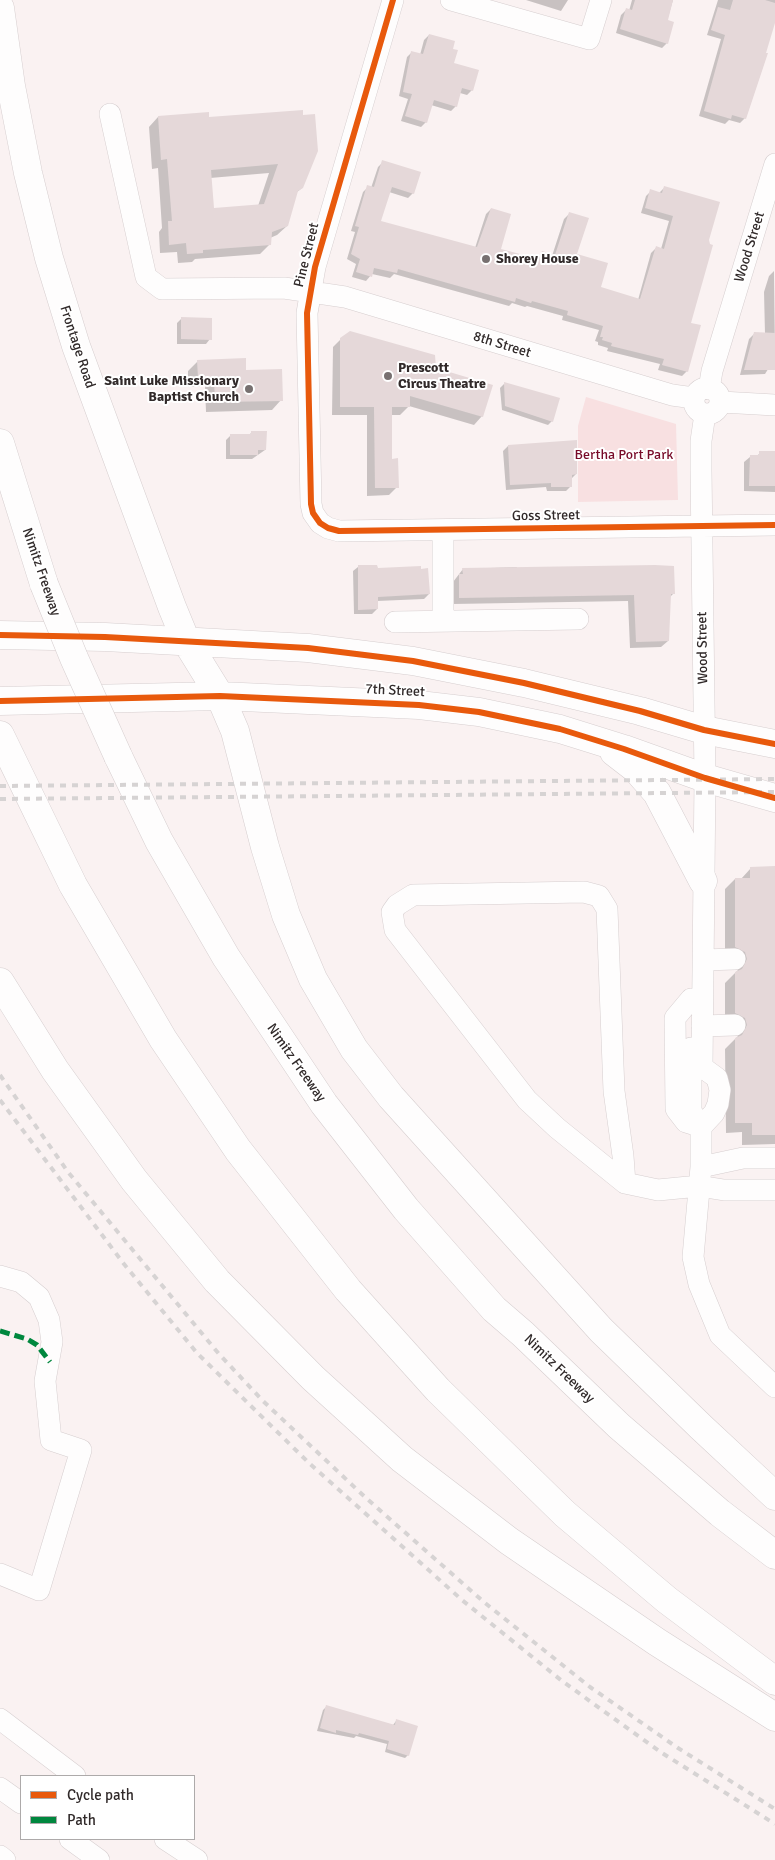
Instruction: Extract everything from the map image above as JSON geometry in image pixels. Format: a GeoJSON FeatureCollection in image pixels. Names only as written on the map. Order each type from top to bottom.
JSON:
{"type":"FeatureCollection","features":[{"type":"Feature","properties":{"kind":"main road","name":"Frontage Road"},"geometry":{"type":"LineString","coordinates":[[0,8],[20,132],[49,258],[95,401],[186,641],[220,696],[235,731],[265,847],[286,915],[313,979],[354,1049],[397,1103],[581,1308],[633,1362],[775,1496]]}},
{"type":"Feature","properties":{"kind":"main road","name":"Nimitz Freeway"},"geometry":{"type":"LineString","coordinates":[[0,443],[44,584],[74,658],[159,841],[226,957],[314,1090],[406,1209],[494,1310],[524,1334],[619,1426],[713,1507],[775,1555]]}},
{"type":"Feature","properties":{"kind":"main road","name":"7th Street"},"geometry":{"type":"LineString","coordinates":[[0,635],[186,641],[308,648],[413,661],[524,683],[640,711],[704,730],[775,744]]}},
{"type":"Feature","properties":{"kind":"main road","name":"7th Street"},"geometry":{"type":"LineString","coordinates":[[0,701],[220,696],[419,705],[479,712],[524,720],[602,742],[705,778],[775,798]]}},
{"type":"Feature","properties":{"kind":"main road"},"geometry":{"type":"LineString","coordinates":[[0,735],[73,885],[163,1040],[244,1157],[342,1284],[444,1396],[565,1514],[667,1600],[775,1681]]}},
{"type":"Feature","properties":{"kind":"main road"},"geometry":{"type":"LineString","coordinates":[[602,742],[636,769],[657,793],[703,881]]}},
{"type":"Feature","properties":{"kind":"main road"},"geometry":{"type":"LineString","coordinates":[[0,982],[60,1077],[134,1180],[218,1280],[313,1378],[402,1459],[508,1541],[664,1647],[775,1717]]}},
{"type":"Feature","properties":{"kind":"street","name":"Pine Street"},"geometry":{"type":"LineString","coordinates":[[320,522],[313,513],[311,504],[307,313],[315,267],[394,0]]}},
{"type":"Feature","properties":{"kind":"street"},"geometry":{"type":"LineString","coordinates":[[451,0],[589,39],[601,0]]}},
{"type":"Feature","properties":{"kind":"street","name":"8th Street"},"geometry":{"type":"LineString","coordinates":[[110,114],[146,277],[162,289],[284,288],[311,290],[345,297],[672,395],[707,401],[775,405]]}},
{"type":"Feature","properties":{"kind":"street","name":"Wood Street"},"geometry":{"type":"LineString","coordinates":[[697,990],[703,960],[705,778],[701,441],[712,371],[775,164]]}},
{"type":"Feature","properties":{"kind":"street","name":"Goss Street"},"geometry":{"type":"LineString","coordinates":[[320,522],[328,528],[339,531],[775,525]]}},
{"type":"Feature","properties":{"kind":"street"},"geometry":{"type":"LineString","coordinates":[[443,530],[443,621]]}},
{"type":"Feature","properties":{"kind":"street"},"geometry":{"type":"LineString","coordinates":[[395,622],[578,619]]}},
{"type":"Feature","properties":{"kind":"street"},"geometry":{"type":"LineString","coordinates":[[625,1183],[624,1156],[614,1091],[607,909],[598,896],[584,892],[413,895],[397,905],[392,912],[395,930],[528,1100],[557,1128],[625,1183],[658,1190],[700,1176],[743,1158],[775,1158]]}},
{"type":"Feature","properties":{"kind":"street"},"geometry":{"type":"LineString","coordinates":[[703,960],[735,959]]}},
{"type":"Feature","properties":{"kind":"street"},"geometry":{"type":"LineString","coordinates":[[697,990],[702,1026],[702,1067],[717,1078],[720,1090],[718,1104],[714,1113],[701,1127]]}},
{"type":"Feature","properties":{"kind":"street"},"geometry":{"type":"LineString","coordinates":[[697,990],[691,1111],[701,1127],[700,1176],[693,1257],[698,1284],[720,1335],[775,1387]]}},
{"type":"Feature","properties":{"kind":"street"},"geometry":{"type":"LineString","coordinates":[[702,1026],[735,1025]]}},
{"type":"Feature","properties":{"kind":"street"},"geometry":{"type":"LineString","coordinates":[[700,1176],[724,1190],[775,1190]]}},
{"type":"Feature","properties":{"kind":"street"},"geometry":{"type":"LineString","coordinates":[[0,1276],[21,1282],[39,1297],[49,1320],[52,1342],[45,1381],[51,1440],[81,1450],[39,1590],[0,1574]]}},
{"type":"Feature","properties":{"kind":"street"},"geometry":{"type":"LineString","coordinates":[[0,1720],[74,1775]]}},
{"type":"Feature","properties":{"kind":"street"},"geometry":{"type":"LineString","coordinates":[[0,1788],[20,1802]]}},
{"type":"Feature","properties":{"kind":"street"},"geometry":{"type":"LineString","coordinates":[[71,1840],[99,1860]]}},
{"type":"Feature","properties":{"kind":"street"},"geometry":{"type":"LineString","coordinates":[[167,1840],[197,1860]]}},
{"type":"Feature","properties":{"kind":"street"},"geometry":{"type":"LineString","coordinates":[[0,1856],[5,1860]]}},
{"type":"Feature","properties":{"kind":"green space","name":"Bertha Port Park"},"geometry":{"type":"Polygon","coordinates":[[[586,397],[676,424],[678,500],[578,502],[578,426],[586,397]]]}},
{"type":"Feature","properties":{"kind":"building"},"geometry":{"type":"Polygon","coordinates":[[[635,0],[673,0],[668,20],[674,22],[668,44],[620,29],[626,8],[632,10],[635,0]]]}},
{"type":"Feature","properties":{"kind":"building"},"geometry":{"type":"Polygon","coordinates":[[[733,0],[765,0],[775,3],[775,23],[766,53],[768,53],[746,119],[732,115],[731,119],[704,111],[725,35],[711,30],[718,7],[730,10],[733,0]]]}},
{"type":"Feature","properties":{"kind":"building"},"geometry":{"type":"Polygon","coordinates":[[[429,34],[455,41],[453,49],[458,50],[454,63],[479,70],[473,91],[462,88],[457,107],[434,100],[427,123],[405,116],[412,94],[403,92],[411,51],[423,54],[429,34]]]}},
{"type":"Feature","properties":{"kind":"building"},"geometry":{"type":"Polygon","coordinates":[[[303,110],[303,115],[315,114],[318,151],[303,188],[298,191],[288,226],[272,232],[271,245],[203,250],[203,253],[187,254],[186,243],[169,245],[168,221],[172,221],[167,159],[161,160],[158,116],[209,112],[209,117],[303,110]],[[278,164],[211,170],[214,208],[264,204],[278,164]]]}},
{"type":"Feature","properties":{"kind":"building"},"geometry":{"type":"Polygon","coordinates":[[[382,160],[421,172],[414,194],[392,187],[381,221],[477,247],[491,208],[511,214],[501,249],[539,259],[542,251],[555,255],[569,212],[589,218],[577,254],[608,263],[601,287],[640,299],[656,246],[664,249],[673,216],[645,208],[650,189],[662,193],[664,186],[720,202],[709,240],[710,244],[713,245],[691,323],[701,325],[688,372],[662,365],[664,359],[611,346],[612,343],[602,340],[603,337],[600,337],[603,326],[567,315],[568,311],[516,298],[515,302],[398,269],[397,273],[374,268],[372,277],[356,272],[360,259],[351,254],[359,227],[355,226],[367,185],[374,187],[382,160]]]}},
{"type":"Feature","properties":{"kind":"building"},"geometry":{"type":"Polygon","coordinates":[[[181,317],[212,318],[212,340],[181,339],[181,317]]]}},
{"type":"Feature","properties":{"kind":"building","name":"Prescott Circus Theatre"},"geometry":{"type":"Polygon","coordinates":[[[350,331],[435,355],[436,368],[493,385],[483,417],[410,396],[410,407],[392,407],[392,459],[398,458],[399,488],[375,488],[374,407],[340,407],[340,338],[350,331]]]}},
{"type":"Feature","properties":{"kind":"building"},"geometry":{"type":"Polygon","coordinates":[[[754,332],[775,333],[775,370],[744,370],[754,332]]]}},
{"type":"Feature","properties":{"kind":"building","name":"Saint Luke Missionary Baptist Church"},"geometry":{"type":"Polygon","coordinates":[[[246,358],[246,370],[282,369],[283,401],[215,402],[214,377],[198,377],[197,360],[246,358]]]}},
{"type":"Feature","properties":{"kind":"building"},"geometry":{"type":"Polygon","coordinates":[[[504,382],[560,398],[553,422],[505,406],[504,382]]]}},
{"type":"Feature","properties":{"kind":"building"},"geometry":{"type":"Polygon","coordinates":[[[251,431],[267,431],[266,450],[258,450],[258,455],[230,455],[230,434],[251,434],[251,431]]]}},
{"type":"Feature","properties":{"kind":"building"},"geometry":{"type":"Polygon","coordinates":[[[577,440],[577,474],[572,475],[572,487],[551,487],[551,483],[510,485],[508,445],[577,440]]]}},
{"type":"Feature","properties":{"kind":"building"},"geometry":{"type":"Polygon","coordinates":[[[759,451],[775,451],[775,486],[749,486],[750,455],[759,455],[759,451]]]}},
{"type":"Feature","properties":{"kind":"building"},"geometry":{"type":"Polygon","coordinates":[[[358,565],[377,565],[378,568],[421,566],[421,569],[428,568],[430,594],[378,597],[378,609],[358,610],[358,565]]]}},
{"type":"Feature","properties":{"kind":"building"},"geometry":{"type":"Polygon","coordinates":[[[674,566],[675,594],[671,594],[669,641],[636,642],[634,595],[459,598],[459,574],[463,574],[462,568],[674,566]]]}},
{"type":"Feature","properties":{"kind":"building"},"geometry":{"type":"Polygon","coordinates":[[[775,866],[775,1135],[752,1135],[752,1123],[735,1123],[735,1038],[742,1035],[747,1025],[745,1018],[735,1013],[735,972],[742,969],[747,959],[745,952],[735,947],[735,878],[750,878],[750,867],[775,866]]]}},
{"type":"Feature","properties":{"kind":"building"},"geometry":{"type":"Polygon","coordinates":[[[326,1705],[395,1725],[396,1719],[418,1726],[409,1756],[387,1749],[389,1741],[359,1733],[358,1735],[336,1730],[336,1733],[320,1728],[326,1705]]]}},
{"type":"Feature","properties":{"kind":"railway"},"geometry":{"type":"LineString","coordinates":[[0,786],[775,779]]}},
{"type":"Feature","properties":{"kind":"railway"},"geometry":{"type":"LineString","coordinates":[[0,799],[775,792]]}},
{"type":"Feature","properties":{"kind":"railway"},"geometry":{"type":"LineString","coordinates":[[0,1075],[68,1172],[219,1354],[263,1401],[366,1498],[485,1603],[590,1687],[678,1748],[775,1809]]}},
{"type":"Feature","properties":{"kind":"railway"},"geometry":{"type":"LineString","coordinates":[[0,1100],[124,1264],[197,1353],[310,1464],[462,1600],[562,1681],[662,1753],[775,1824]]}},
{"type":"Feature","properties":{"kind":"marked path"},"geometry":{"type":"LineString","coordinates":[[0,1331],[27,1339],[37,1345],[50,1362]]}},
{"type":"Feature","properties":{"kind":"cycle path"},"geometry":{"type":"LineString","coordinates":[[393,0],[315,267],[307,313],[311,504],[313,513],[320,523],[328,528],[339,531],[775,525]]}},
{"type":"Feature","properties":{"kind":"cycle path"},"geometry":{"type":"LineString","coordinates":[[0,635],[105,637],[308,648],[413,661],[524,683],[640,711],[704,730],[775,744]]}},
{"type":"Feature","properties":{"kind":"cycle path"},"geometry":{"type":"LineString","coordinates":[[0,701],[220,696],[419,705],[479,712],[560,729],[624,749],[705,778],[775,798]]}},
{"type":"Feature","properties":{"kind":"place","name":"Shorey House"},"geometry":{"type":"Point","coordinates":[486,259]}},
{"type":"Feature","properties":{"kind":"place","name":"Prescott Circus Theatre"},"geometry":{"type":"Point","coordinates":[388,376]}},
{"type":"Feature","properties":{"kind":"place","name":"Saint Luke Missionary Baptist Church"},"geometry":{"type":"Point","coordinates":[249,389]}}]}
